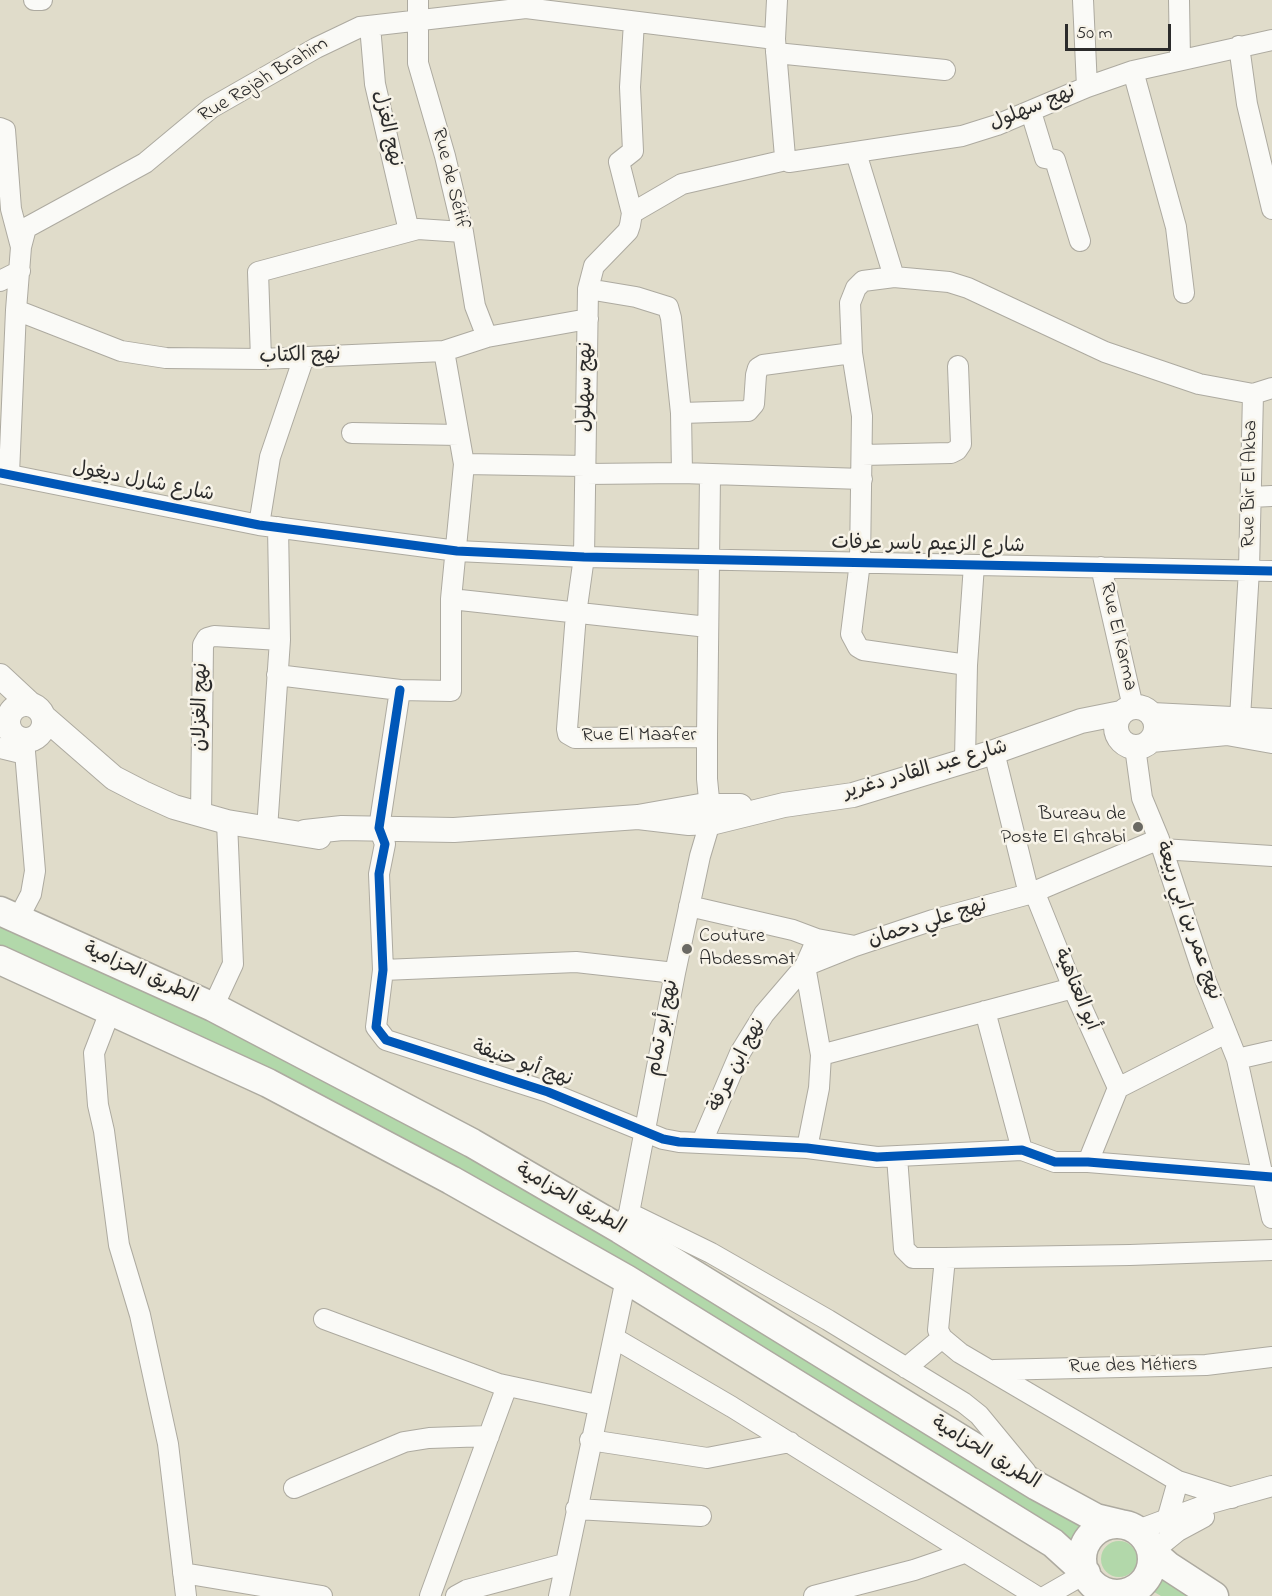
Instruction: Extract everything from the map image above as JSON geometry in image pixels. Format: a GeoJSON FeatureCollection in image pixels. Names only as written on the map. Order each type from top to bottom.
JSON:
{"type":"FeatureCollection","features":[{"type":"Feature","properties":{"kind":"highway","name":"الطريق الحزامية"},"geometry":{"type":"LineString","coordinates":[[9,915],[213,1007],[624,1221],[1037,1486],[1096,1518],[1125,1525],[1144,1536],[1152,1552],[1168,1566],[1214,1596]]}},
{"type":"Feature","properties":{"kind":"highway","name":"الطريق الحزامية"},"geometry":{"type":"LineString","coordinates":[[0,960],[268,1083],[451,1180],[626,1279],[1053,1543],[1086,1573],[1098,1588],[1120,1595],[1138,1587],[1146,1579],[1151,1569],[1152,1552]]}},
{"type":"Feature","properties":{"kind":"highway"},"geometry":{"type":"LineString","coordinates":[[1086,1573],[1082,1560],[1089,1538],[1109,1525],[1125,1525]]}},
{"type":"Feature","properties":{"kind":"main road","name":"شارع عبد القادر دغرير"},"geometry":{"type":"LineString","coordinates":[[0,676],[22,706],[114,778],[143,793],[201,815],[227,822],[267,829],[305,832],[340,841],[454,830],[705,814],[853,795],[994,752],[1081,722],[1135,712],[1240,718],[1268,736]]}},
{"type":"Feature","properties":{"kind":"main road"},"geometry":{"type":"LineString","coordinates":[[22,706],[40,734],[26,745],[10,730],[8,719],[22,706]]}},
{"type":"Feature","properties":{"kind":"main road"},"geometry":{"type":"LineString","coordinates":[[1135,712],[1155,732],[1137,743],[1116,729],[1135,712]]}},
{"type":"Feature","properties":{"kind":"main road","name":"شارع عبد القادر دغرير"},"geometry":{"type":"LineString","coordinates":[[1066,728],[1097,732],[1137,743],[1227,733],[1268,736]]}},
{"type":"Feature","properties":{"kind":"main road","name":"شارع عبد القادر دغرير"},"geometry":{"type":"LineString","coordinates":[[26,745],[96,765]]}},
{"type":"Feature","properties":{"kind":"street"},"geometry":{"type":"LineString","coordinates":[[34,0],[42,0]]}},
{"type":"Feature","properties":{"kind":"street"},"geometry":{"type":"LineString","coordinates":[[777,0],[776,46],[787,161]]}},
{"type":"Feature","properties":{"kind":"street"},"geometry":{"type":"LineString","coordinates":[[1083,0],[1087,87]]}},
{"type":"Feature","properties":{"kind":"street"},"geometry":{"type":"LineString","coordinates":[[1179,0],[1180,58]]}},
{"type":"Feature","properties":{"kind":"street","name":"Rue Rajah Brahim"},"geometry":{"type":"LineString","coordinates":[[5,473],[21,247],[29,225],[145,163],[211,108],[316,48],[360,27],[370,26],[418,10],[557,6],[634,22],[776,46],[945,70]]}},
{"type":"Feature","properties":{"kind":"street","name":"Rue de Sétif"},"geometry":{"type":"LineString","coordinates":[[418,10],[418,63],[445,156],[475,306],[487,338]]}},
{"type":"Feature","properties":{"kind":"street"},"geometry":{"type":"LineString","coordinates":[[630,222],[619,162],[633,151],[630,87],[634,22]]}},
{"type":"Feature","properties":{"kind":"street","name":"نهج الغزل"},"geometry":{"type":"LineString","coordinates":[[370,26],[375,84],[409,231]]}},
{"type":"Feature","properties":{"kind":"street","name":"نهج سهلول"},"geometry":{"type":"LineString","coordinates":[[572,736],[567,729],[576,614],[584,557],[588,289],[594,266],[630,222],[682,184],[787,161],[856,153],[962,136],[1031,112],[1087,87],[1133,71],[1180,58],[1272,40]]}},
{"type":"Feature","properties":{"kind":"street"},"geometry":{"type":"LineString","coordinates":[[1239,46],[1249,114],[1271,201]]}},
{"type":"Feature","properties":{"kind":"street"},"geometry":{"type":"LineString","coordinates":[[1133,71],[1176,227],[1184,293]]}},
{"type":"Feature","properties":{"kind":"street"},"geometry":{"type":"LineString","coordinates":[[1031,112],[1045,158],[1055,160],[1080,241]]}},
{"type":"Feature","properties":{"kind":"street"},"geometry":{"type":"LineString","coordinates":[[0,128],[5,130],[10,199],[21,247]]}},
{"type":"Feature","properties":{"kind":"street"},"geometry":{"type":"LineString","coordinates":[[856,153],[894,277]]}},
{"type":"Feature","properties":{"kind":"street"},"geometry":{"type":"LineString","coordinates":[[261,359],[258,272],[418,229],[462,232]]}},
{"type":"Feature","properties":{"kind":"street"},"geometry":{"type":"LineString","coordinates":[[0,281],[20,271]]}},
{"type":"Feature","properties":{"kind":"street"},"geometry":{"type":"LineString","coordinates":[[967,665],[863,650],[858,647],[851,634],[860,562],[862,416],[852,353],[850,303],[856,288],[863,281],[894,277],[949,282],[968,288],[1105,352],[1199,384],[1265,390]]}},
{"type":"Feature","properties":{"kind":"street"},"geometry":{"type":"LineString","coordinates":[[588,289],[636,297],[668,307],[681,413],[681,473]]}},
{"type":"Feature","properties":{"kind":"street","name":"نهج الكتاب"},"geometry":{"type":"LineString","coordinates":[[16,310],[121,351],[166,358],[261,359],[444,351],[487,338],[588,319]]}},
{"type":"Feature","properties":{"kind":"street"},"geometry":{"type":"LineString","coordinates":[[277,675],[399,690],[451,691],[451,599],[464,464],[444,351]]}},
{"type":"Feature","properties":{"kind":"street"},"geometry":{"type":"LineString","coordinates":[[681,413],[748,411],[754,404],[758,368],[763,365],[852,353]]}},
{"type":"Feature","properties":{"kind":"street"},"geometry":{"type":"LineString","coordinates":[[267,829],[280,640],[269,526],[270,457],[304,357]]}},
{"type":"Feature","properties":{"kind":"street"},"geometry":{"type":"LineString","coordinates":[[862,456],[951,453],[957,450],[961,444],[958,366]]}},
{"type":"Feature","properties":{"kind":"street","name":"Rue Bir El Akba"},"geometry":{"type":"LineString","coordinates":[[1240,718],[1251,497],[1265,390],[1272,383]]}},
{"type":"Feature","properties":{"kind":"street"},"geometry":{"type":"LineString","coordinates":[[352,433],[459,435]]}},
{"type":"Feature","properties":{"kind":"street"},"geometry":{"type":"LineString","coordinates":[[464,464],[862,479]]}},
{"type":"Feature","properties":{"kind":"street","name":"شارع شارل ديغول"},"geometry":{"type":"LineString","coordinates":[[5,473],[269,526],[457,551]]}},
{"type":"Feature","properties":{"kind":"street","name":"نهج أبو تمام"},"geometry":{"type":"LineString","coordinates":[[624,1221],[645,1130],[700,856],[705,814],[710,475]]}},
{"type":"Feature","properties":{"kind":"street"},"geometry":{"type":"LineString","coordinates":[[1251,497],[1272,496]]}},
{"type":"Feature","properties":{"kind":"street","name":"شارع الزعيم ياسر عرفات"},"geometry":{"type":"LineString","coordinates":[[457,551],[584,557],[1272,571]]}},
{"type":"Feature","properties":{"kind":"street"},"geometry":{"type":"LineString","coordinates":[[965,759],[967,665],[974,566]]}},
{"type":"Feature","properties":{"kind":"street","name":"Rue El Karma"},"geometry":{"type":"LineString","coordinates":[[1101,567],[1135,712]]}},
{"type":"Feature","properties":{"kind":"street"},"geometry":{"type":"LineString","coordinates":[[451,599],[708,627]]}},
{"type":"Feature","properties":{"kind":"street","name":"نهج الغزلان"},"geometry":{"type":"LineString","coordinates":[[201,815],[203,645],[207,638],[214,636],[280,640]]}},
{"type":"Feature","properties":{"kind":"street"},"geometry":{"type":"LineString","coordinates":[[399,690],[376,836],[383,970],[576,962],[675,973]]}},
{"type":"Feature","properties":{"kind":"street","name":"Rue El Maafer"},"geometry":{"type":"LineString","coordinates":[[572,736],[706,737]]}},
{"type":"Feature","properties":{"kind":"street","name":"نهج عمر بن ابي ربيعة"},"geometry":{"type":"LineString","coordinates":[[1137,743],[1142,798],[1161,844],[1205,979],[1237,1059],[1267,1177],[1272,1218]]}},
{"type":"Feature","properties":{"kind":"street"},"geometry":{"type":"LineString","coordinates":[[0,748],[26,745],[35,871],[31,894],[9,915]]}},
{"type":"Feature","properties":{"kind":"street","name":"أبو العتاهية"},"geometry":{"type":"LineString","coordinates":[[994,752],[1031,892],[1118,1088]]}},
{"type":"Feature","properties":{"kind":"street"},"geometry":{"type":"LineString","coordinates":[[213,1007],[233,964],[227,822]]}},
{"type":"Feature","properties":{"kind":"street","name":"نهج علي دحمان"},"geometry":{"type":"LineString","coordinates":[[689,906],[793,930],[817,939],[855,946],[933,920],[1031,892],[1161,844],[1272,857]]}},
{"type":"Feature","properties":{"kind":"street"},"geometry":{"type":"LineString","coordinates":[[807,1148],[819,1088],[821,1055],[806,966],[817,939]]}},
{"type":"Feature","properties":{"kind":"street"},"geometry":{"type":"LineString","coordinates":[[806,966],[855,946]]}},
{"type":"Feature","properties":{"kind":"street","name":"نهج ابن عرفة"},"geometry":{"type":"LineString","coordinates":[[702,1142],[740,1053],[764,1014],[806,966]]}},
{"type":"Feature","properties":{"kind":"street","name":"نهج أبو حنيفة"},"geometry":{"type":"LineString","coordinates":[[383,970],[376,1027],[386,1040],[548,1092],[663,1139],[807,1148],[897,1157],[1022,1150]]}},
{"type":"Feature","properties":{"kind":"street"},"geometry":{"type":"LineString","coordinates":[[821,1055],[1073,988]]}},
{"type":"Feature","properties":{"kind":"street"},"geometry":{"type":"LineString","coordinates":[[111,1009],[94,1053],[98,1105],[104,1131],[117,1235],[140,1315],[168,1444],[186,1596]]}},
{"type":"Feature","properties":{"kind":"street"},"geometry":{"type":"LineString","coordinates":[[985,1011],[1022,1150],[1055,1162],[1088,1162],[1267,1177]]}},
{"type":"Feature","properties":{"kind":"street"},"geometry":{"type":"LineString","coordinates":[[1088,1162],[1118,1088],[1226,1033]]}},
{"type":"Feature","properties":{"kind":"street"},"geometry":{"type":"LineString","coordinates":[[1237,1059],[1272,1051]]}},
{"type":"Feature","properties":{"kind":"street"},"geometry":{"type":"LineString","coordinates":[[897,1157],[904,1250],[913,1258],[1130,1255],[1272,1250]]}},
{"type":"Feature","properties":{"kind":"street"},"geometry":{"type":"LineString","coordinates":[[624,1221],[711,1254],[906,1368],[980,1415],[1037,1486]]}},
{"type":"Feature","properties":{"kind":"street"},"geometry":{"type":"LineString","coordinates":[[945,1258],[938,1330],[942,1338],[960,1353],[994,1370],[1050,1406],[1178,1481],[1239,1496]]}},
{"type":"Feature","properties":{"kind":"street"},"geometry":{"type":"LineString","coordinates":[[559,1596],[597,1405],[626,1279]]}},
{"type":"Feature","properties":{"kind":"street"},"geometry":{"type":"LineString","coordinates":[[324,1319],[431,1361],[507,1386],[597,1405]]}},
{"type":"Feature","properties":{"kind":"street"},"geometry":{"type":"LineString","coordinates":[[614,1338],[790,1442],[1036,1596]]}},
{"type":"Feature","properties":{"kind":"street"},"geometry":{"type":"LineString","coordinates":[[906,1368],[942,1338]]}},
{"type":"Feature","properties":{"kind":"street","name":"Rue des Métiers"},"geometry":{"type":"LineString","coordinates":[[994,1370],[1206,1365],[1272,1356]]}},
{"type":"Feature","properties":{"kind":"street"},"geometry":{"type":"LineString","coordinates":[[430,1596],[507,1386]]}},
{"type":"Feature","properties":{"kind":"street"},"geometry":{"type":"LineString","coordinates":[[294,1488],[404,1442],[429,1438],[489,1436]]}},
{"type":"Feature","properties":{"kind":"street"},"geometry":{"type":"LineString","coordinates":[[590,1440],[707,1458],[790,1442]]}},
{"type":"Feature","properties":{"kind":"street"},"geometry":{"type":"LineString","coordinates":[[1167,1520],[1178,1481]]}},
{"type":"Feature","properties":{"kind":"street"},"geometry":{"type":"LineString","coordinates":[[1125,1525],[1138,1530],[1272,1487]]}},
{"type":"Feature","properties":{"kind":"street"},"geometry":{"type":"LineString","coordinates":[[1152,1552],[1178,1531],[1239,1496]]}},
{"type":"Feature","properties":{"kind":"street"},"geometry":{"type":"LineString","coordinates":[[576,1509],[701,1516]]}},
{"type":"Feature","properties":{"kind":"street"},"geometry":{"type":"LineString","coordinates":[[814,1596],[845,1592],[964,1553]]}},
{"type":"Feature","properties":{"kind":"street"},"geometry":{"type":"LineString","coordinates":[[456,1596],[467,1590],[564,1564]]}},
{"type":"Feature","properties":{"kind":"street"},"geometry":{"type":"LineString","coordinates":[[183,1573],[322,1596]]}},
{"type":"Feature","properties":{"kind":"street"},"geometry":{"type":"LineString","coordinates":[[1047,1596],[1086,1573]]}},
{"type":"Feature","properties":{"kind":"green space"},"geometry":{"type":"Polygon","coordinates":[[[0,920],[170,999],[465,1150],[1087,1528],[1076,1544],[605,1254],[0,949],[0,920]]]}},
{"type":"Feature","properties":{"kind":"green space"},"geometry":{"type":"Polygon","coordinates":[[[1119,1541],[1131,1547],[1137,1559],[1131,1571],[1119,1577],[1107,1571],[1101,1559],[1107,1547],[1119,1541]]]}},
{"type":"Feature","properties":{"kind":"green space"},"geometry":{"type":"Polygon","coordinates":[[[1157,1576],[1189,1596],[1161,1596],[1149,1589],[1157,1576]]]}},
{"type":"Feature","properties":{"kind":"cycle path"},"geometry":{"type":"LineString","coordinates":[[0,473],[259,525],[457,551],[584,557],[1272,571]]}},
{"type":"Feature","properties":{"kind":"cycle path"},"geometry":{"type":"LineString","coordinates":[[400,690],[379,828],[385,844],[379,874],[383,970],[376,1027],[386,1040],[548,1092],[663,1139],[679,1142],[807,1148],[877,1157],[1022,1150],[1055,1162],[1088,1162],[1272,1177]]}},
{"type":"Feature","properties":{"kind":"place","name":"Bureau de Poste El Ghrabi"},"geometry":{"type":"Point","coordinates":[1138,827]}},
{"type":"Feature","properties":{"kind":"place","name":"Couture Abdessmat"},"geometry":{"type":"Point","coordinates":[687,949]}}]}
